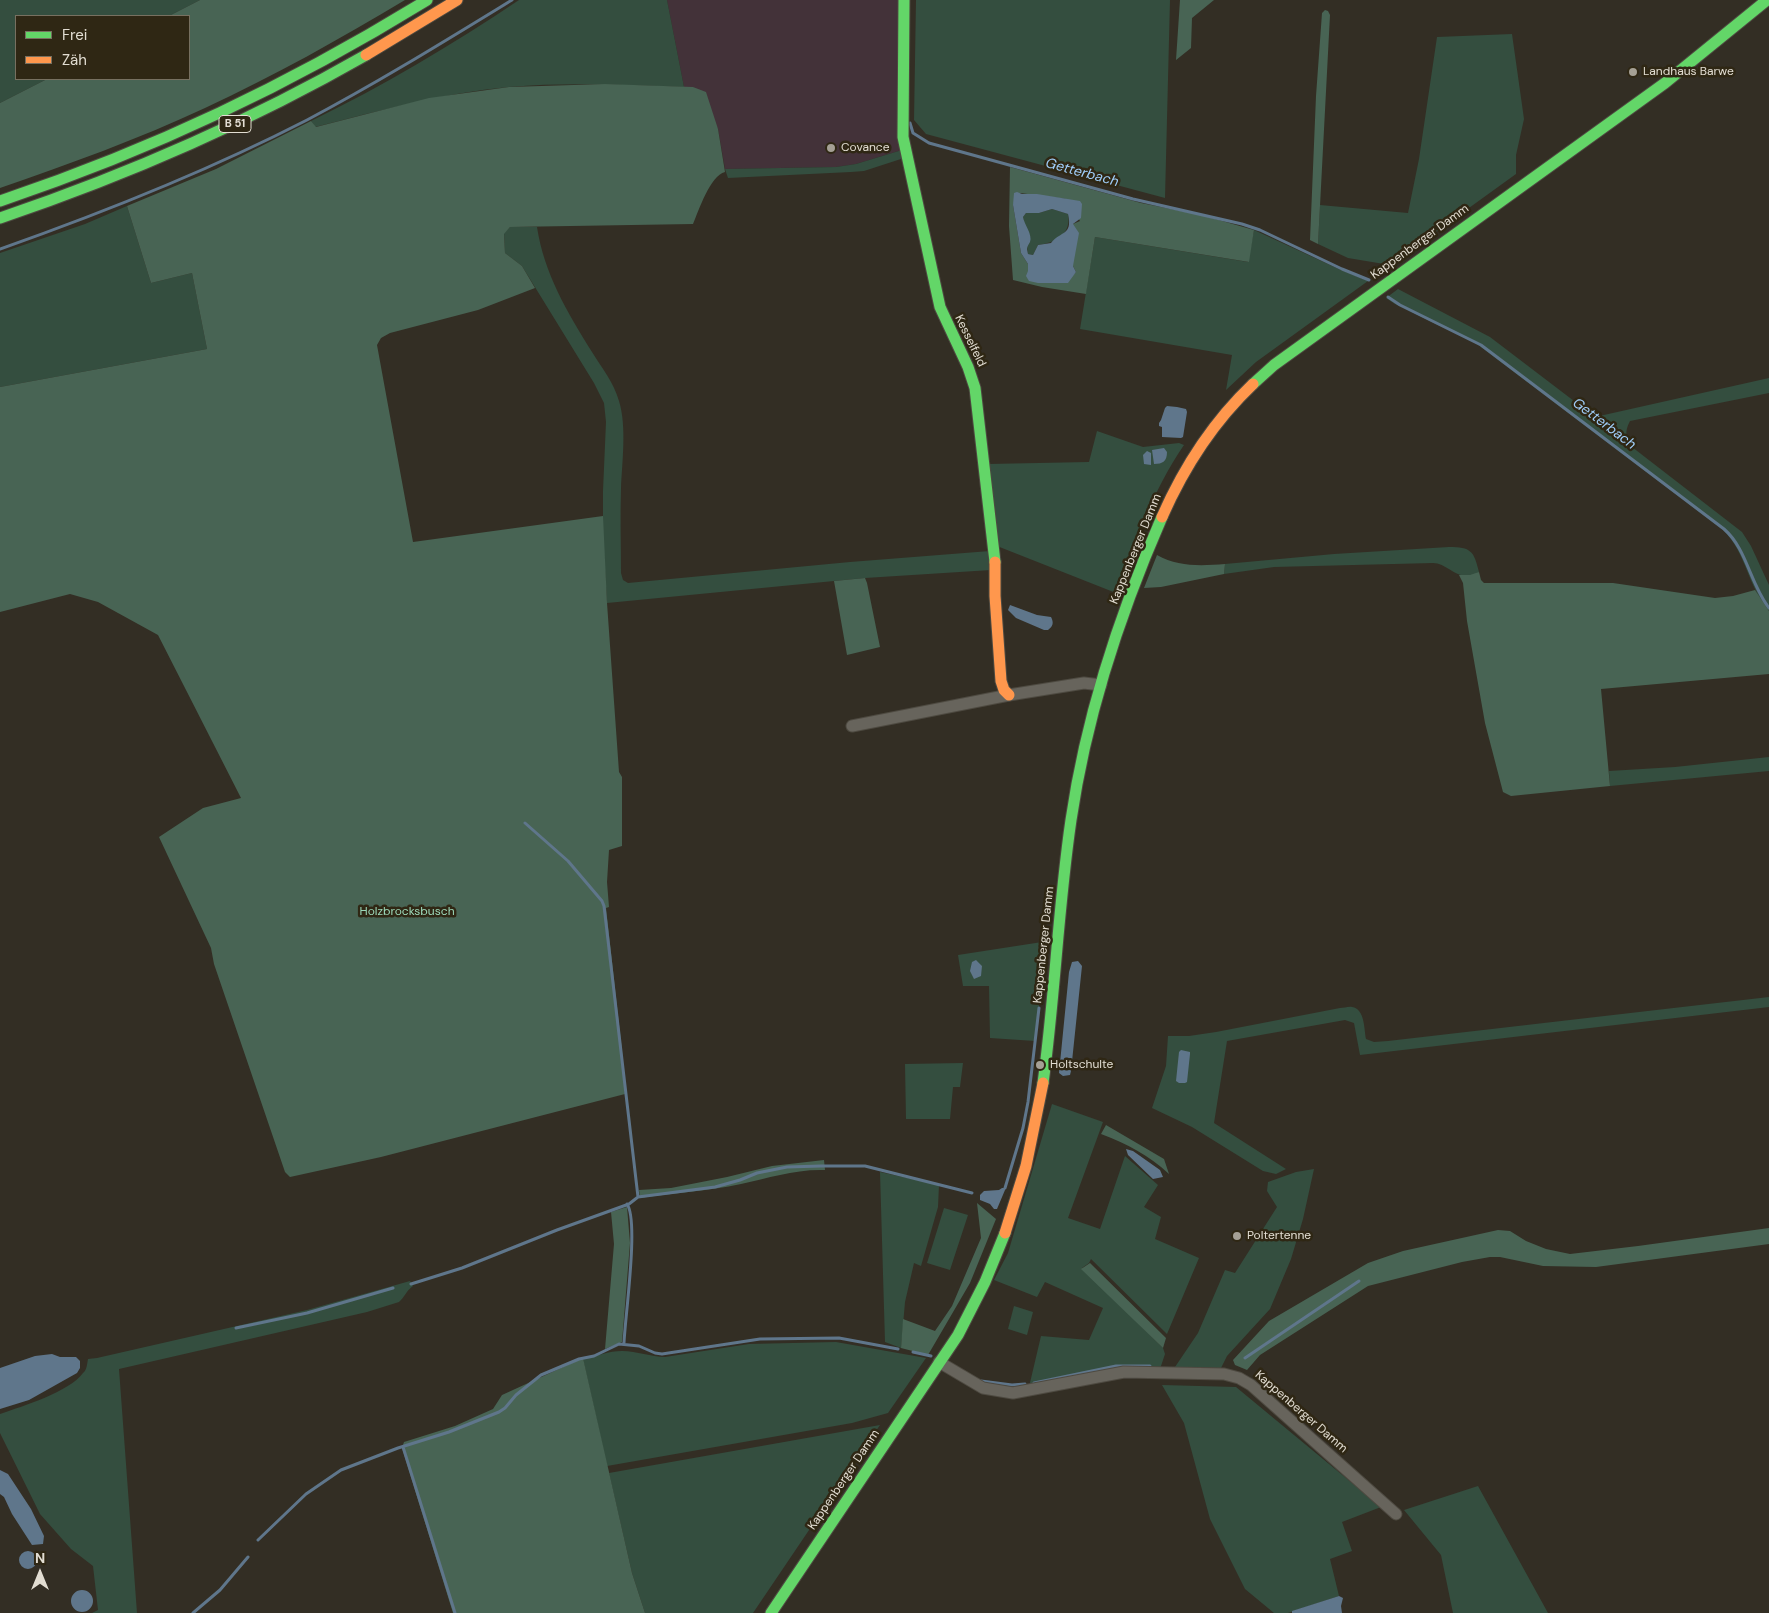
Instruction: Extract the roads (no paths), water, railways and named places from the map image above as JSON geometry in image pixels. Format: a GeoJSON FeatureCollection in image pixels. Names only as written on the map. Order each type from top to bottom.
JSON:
{"type":"FeatureCollection","features":[{"type":"Feature","properties":{"kind":"main road","name":"B 51"},"geometry":{"type":"LineString","coordinates":[[0,201],[86,170],[203,121],[334,55],[427,0]]}},
{"type":"Feature","properties":{"kind":"main road","name":"B 51"},"geometry":{"type":"LineString","coordinates":[[0,218],[134,168],[212,135],[280,103],[395,39],[457,0]]}},
{"type":"Feature","properties":{"kind":"main road","name":"Kesselfeld"},"geometry":{"type":"LineString","coordinates":[[904,0],[903,137],[940,307],[949,332],[969,366],[975,388],[995,565],[994,596],[1001,681],[1004,690],[1009,695]]}},
{"type":"Feature","properties":{"kind":"main road","name":"Kappenberger Damm"},"geometry":{"type":"LineString","coordinates":[[771,1613],[973,1309],[986,1281],[1008,1222],[1031,1141],[1038,1107],[1047,1047],[1064,884],[1083,754],[1101,685],[1138,575],[1156,531],[1199,448],[1230,407],[1274,365],[1665,83],[1766,0]]}},
{"type":"Feature","properties":{"kind":"street"},"geometry":{"type":"LineString","coordinates":[[852,726],[1009,695],[1084,683],[1101,685]]}},
{"type":"Feature","properties":{"kind":"street","name":"Kappenberger Damm"},"geometry":{"type":"LineString","coordinates":[[939,1362],[983,1388],[1013,1392],[1124,1372],[1224,1374],[1239,1378],[1251,1385],[1396,1514]]}},
{"type":"Feature","properties":{"kind":"water"},"geometry":{"type":"Polygon","coordinates":[[[1014,193],[1037,194],[1080,201],[1082,204],[1081,218],[1073,224],[1079,233],[1073,266],[1076,272],[1068,283],[1038,283],[1029,281],[1026,276],[1028,264],[1021,253],[1013,205],[1014,193]],[[1052,209],[1039,213],[1026,213],[1023,217],[1031,239],[1027,248],[1028,254],[1033,255],[1038,245],[1051,243],[1067,230],[1069,226],[1068,214],[1052,209]]]}},
{"type":"Feature","properties":{"kind":"water"},"geometry":{"type":"Polygon","coordinates":[[[1167,406],[1186,409],[1183,437],[1181,438],[1162,437],[1162,427],[1159,426],[1159,423],[1167,406]]]}},
{"type":"Feature","properties":{"kind":"water"},"geometry":{"type":"Polygon","coordinates":[[[1164,448],[1167,452],[1165,460],[1162,463],[1154,464],[1152,450],[1164,448]]]}},
{"type":"Feature","properties":{"kind":"water"},"geometry":{"type":"Polygon","coordinates":[[[1147,451],[1151,453],[1151,465],[1144,464],[1143,455],[1147,451]]]}},
{"type":"Feature","properties":{"kind":"water"},"geometry":{"type":"Polygon","coordinates":[[[1010,605],[1037,615],[1051,617],[1052,626],[1048,630],[1044,630],[1016,618],[1008,610],[1010,605]]]}},
{"type":"Feature","properties":{"kind":"water"},"geometry":{"type":"Polygon","coordinates":[[[976,960],[982,966],[981,976],[974,979],[970,971],[972,962],[976,960]]]}},
{"type":"Feature","properties":{"kind":"water"},"geometry":{"type":"Polygon","coordinates":[[[1078,961],[1082,966],[1071,1071],[1070,1075],[1063,1076],[1059,1073],[1069,972],[1072,962],[1078,961]]]}},
{"type":"Feature","properties":{"kind":"water"},"geometry":{"type":"Polygon","coordinates":[[[1181,1050],[1190,1052],[1187,1082],[1185,1083],[1176,1081],[1179,1052],[1181,1050]]]}},
{"type":"Feature","properties":{"kind":"water"},"geometry":{"type":"Polygon","coordinates":[[[1126,1149],[1133,1151],[1160,1170],[1163,1177],[1153,1179],[1128,1155],[1126,1149]]]}},
{"type":"Feature","properties":{"kind":"water"},"geometry":{"type":"Polygon","coordinates":[[[1005,1188],[1005,1190],[997,1209],[980,1200],[980,1195],[984,1191],[1005,1188]]]}},
{"type":"Feature","properties":{"kind":"water"},"geometry":{"type":"Polygon","coordinates":[[[52,1354],[60,1357],[76,1357],[80,1361],[80,1368],[77,1373],[29,1400],[0,1409],[0,1368],[35,1356],[52,1354]]]}},
{"type":"Feature","properties":{"kind":"water"},"geometry":{"type":"Polygon","coordinates":[[[0,1470],[8,1474],[31,1509],[44,1536],[43,1544],[32,1545],[12,1514],[4,1497],[0,1494],[0,1470]]]}},
{"type":"Feature","properties":{"kind":"water"},"geometry":{"type":"Polygon","coordinates":[[[28,1551],[34,1554],[37,1560],[34,1566],[28,1569],[22,1566],[19,1560],[22,1554],[28,1551]]]}},
{"type":"Feature","properties":{"kind":"water"},"geometry":{"type":"Polygon","coordinates":[[[78,1590],[86,1590],[93,1597],[93,1605],[86,1612],[78,1612],[71,1605],[71,1597],[78,1590]]]}},
{"type":"Feature","properties":{"kind":"water"},"geometry":{"type":"Polygon","coordinates":[[[1339,1596],[1343,1598],[1342,1613],[1292,1613],[1292,1611],[1339,1596]]]}},
{"type":"Feature","properties":{"kind":"waterway"},"geometry":{"type":"LineString","coordinates":[[0,249],[156,190],[270,139],[411,62],[512,0]]}},
{"type":"Feature","properties":{"kind":"waterway","name":"Getterbach"},"geometry":{"type":"LineString","coordinates":[[910,123],[913,133],[929,143],[1133,199],[1242,224],[1260,230],[1369,280]]}},
{"type":"Feature","properties":{"kind":"waterway","name":"Getterbach"},"geometry":{"type":"LineString","coordinates":[[1388,297],[1400,305],[1481,345],[1724,529],[1738,546],[1757,588],[1769,608]]}},
{"type":"Feature","properties":{"kind":"waterway"},"geometry":{"type":"LineString","coordinates":[[525,823],[568,861],[602,901],[604,906],[638,1197]]}},
{"type":"Feature","properties":{"kind":"waterway"},"geometry":{"type":"LineString","coordinates":[[1005,1188],[1023,1128],[1028,1102],[1039,1008]]}},
{"type":"Feature","properties":{"kind":"waterway"},"geometry":{"type":"LineString","coordinates":[[411,1284],[462,1268],[629,1204],[638,1197],[715,1187],[757,1173],[787,1167],[865,1166],[972,1193]]}},
{"type":"Feature","properties":{"kind":"waterway"},"geometry":{"type":"LineString","coordinates":[[624,1343],[632,1249],[632,1229],[627,1204]]}},
{"type":"Feature","properties":{"kind":"waterway"},"geometry":{"type":"LineString","coordinates":[[1245,1358],[1359,1281]]}},
{"type":"Feature","properties":{"kind":"waterway"},"geometry":{"type":"LineString","coordinates":[[236,1328],[307,1313],[393,1288]]}},
{"type":"Feature","properties":{"kind":"waterway"},"geometry":{"type":"LineString","coordinates":[[258,1540],[306,1494],[341,1470],[398,1448],[449,1432],[499,1412],[516,1395],[541,1375],[579,1359],[594,1356],[619,1344],[639,1346],[662,1354],[760,1339],[839,1338],[898,1349]]}},
{"type":"Feature","properties":{"kind":"waterway"},"geometry":{"type":"LineString","coordinates":[[913,1352],[931,1356]]}},
{"type":"Feature","properties":{"kind":"waterway"},"geometry":{"type":"LineString","coordinates":[[1034,1383],[1116,1366],[1150,1366]]}},
{"type":"Feature","properties":{"kind":"waterway"},"geometry":{"type":"LineString","coordinates":[[981,1381],[1012,1385],[1025,1384]]}},
{"type":"Feature","properties":{"kind":"waterway"},"geometry":{"type":"LineString","coordinates":[[403,1447],[455,1613]]}},
{"type":"Feature","properties":{"kind":"waterway"},"geometry":{"type":"LineString","coordinates":[[193,1613],[220,1590],[248,1557]]}},
{"type":"Feature","properties":{"kind":"place","name":"Landhaus Barwe"},"geometry":{"type":"Point","coordinates":[1633,72]}},
{"type":"Feature","properties":{"kind":"place","name":"Covance"},"geometry":{"type":"Point","coordinates":[831,148]}},
{"type":"Feature","properties":{"kind":"place","name":"Holtschulte"},"geometry":{"type":"Point","coordinates":[1040,1065]}},
{"type":"Feature","properties":{"kind":"place","name":"Poltertenne"},"geometry":{"type":"Point","coordinates":[1237,1236]}},
{"type":"Feature","properties":{"kind":"park label","name":"Holzbrocksbusch"},"geometry":{"type":"Point","coordinates":[407,912]}}]}
